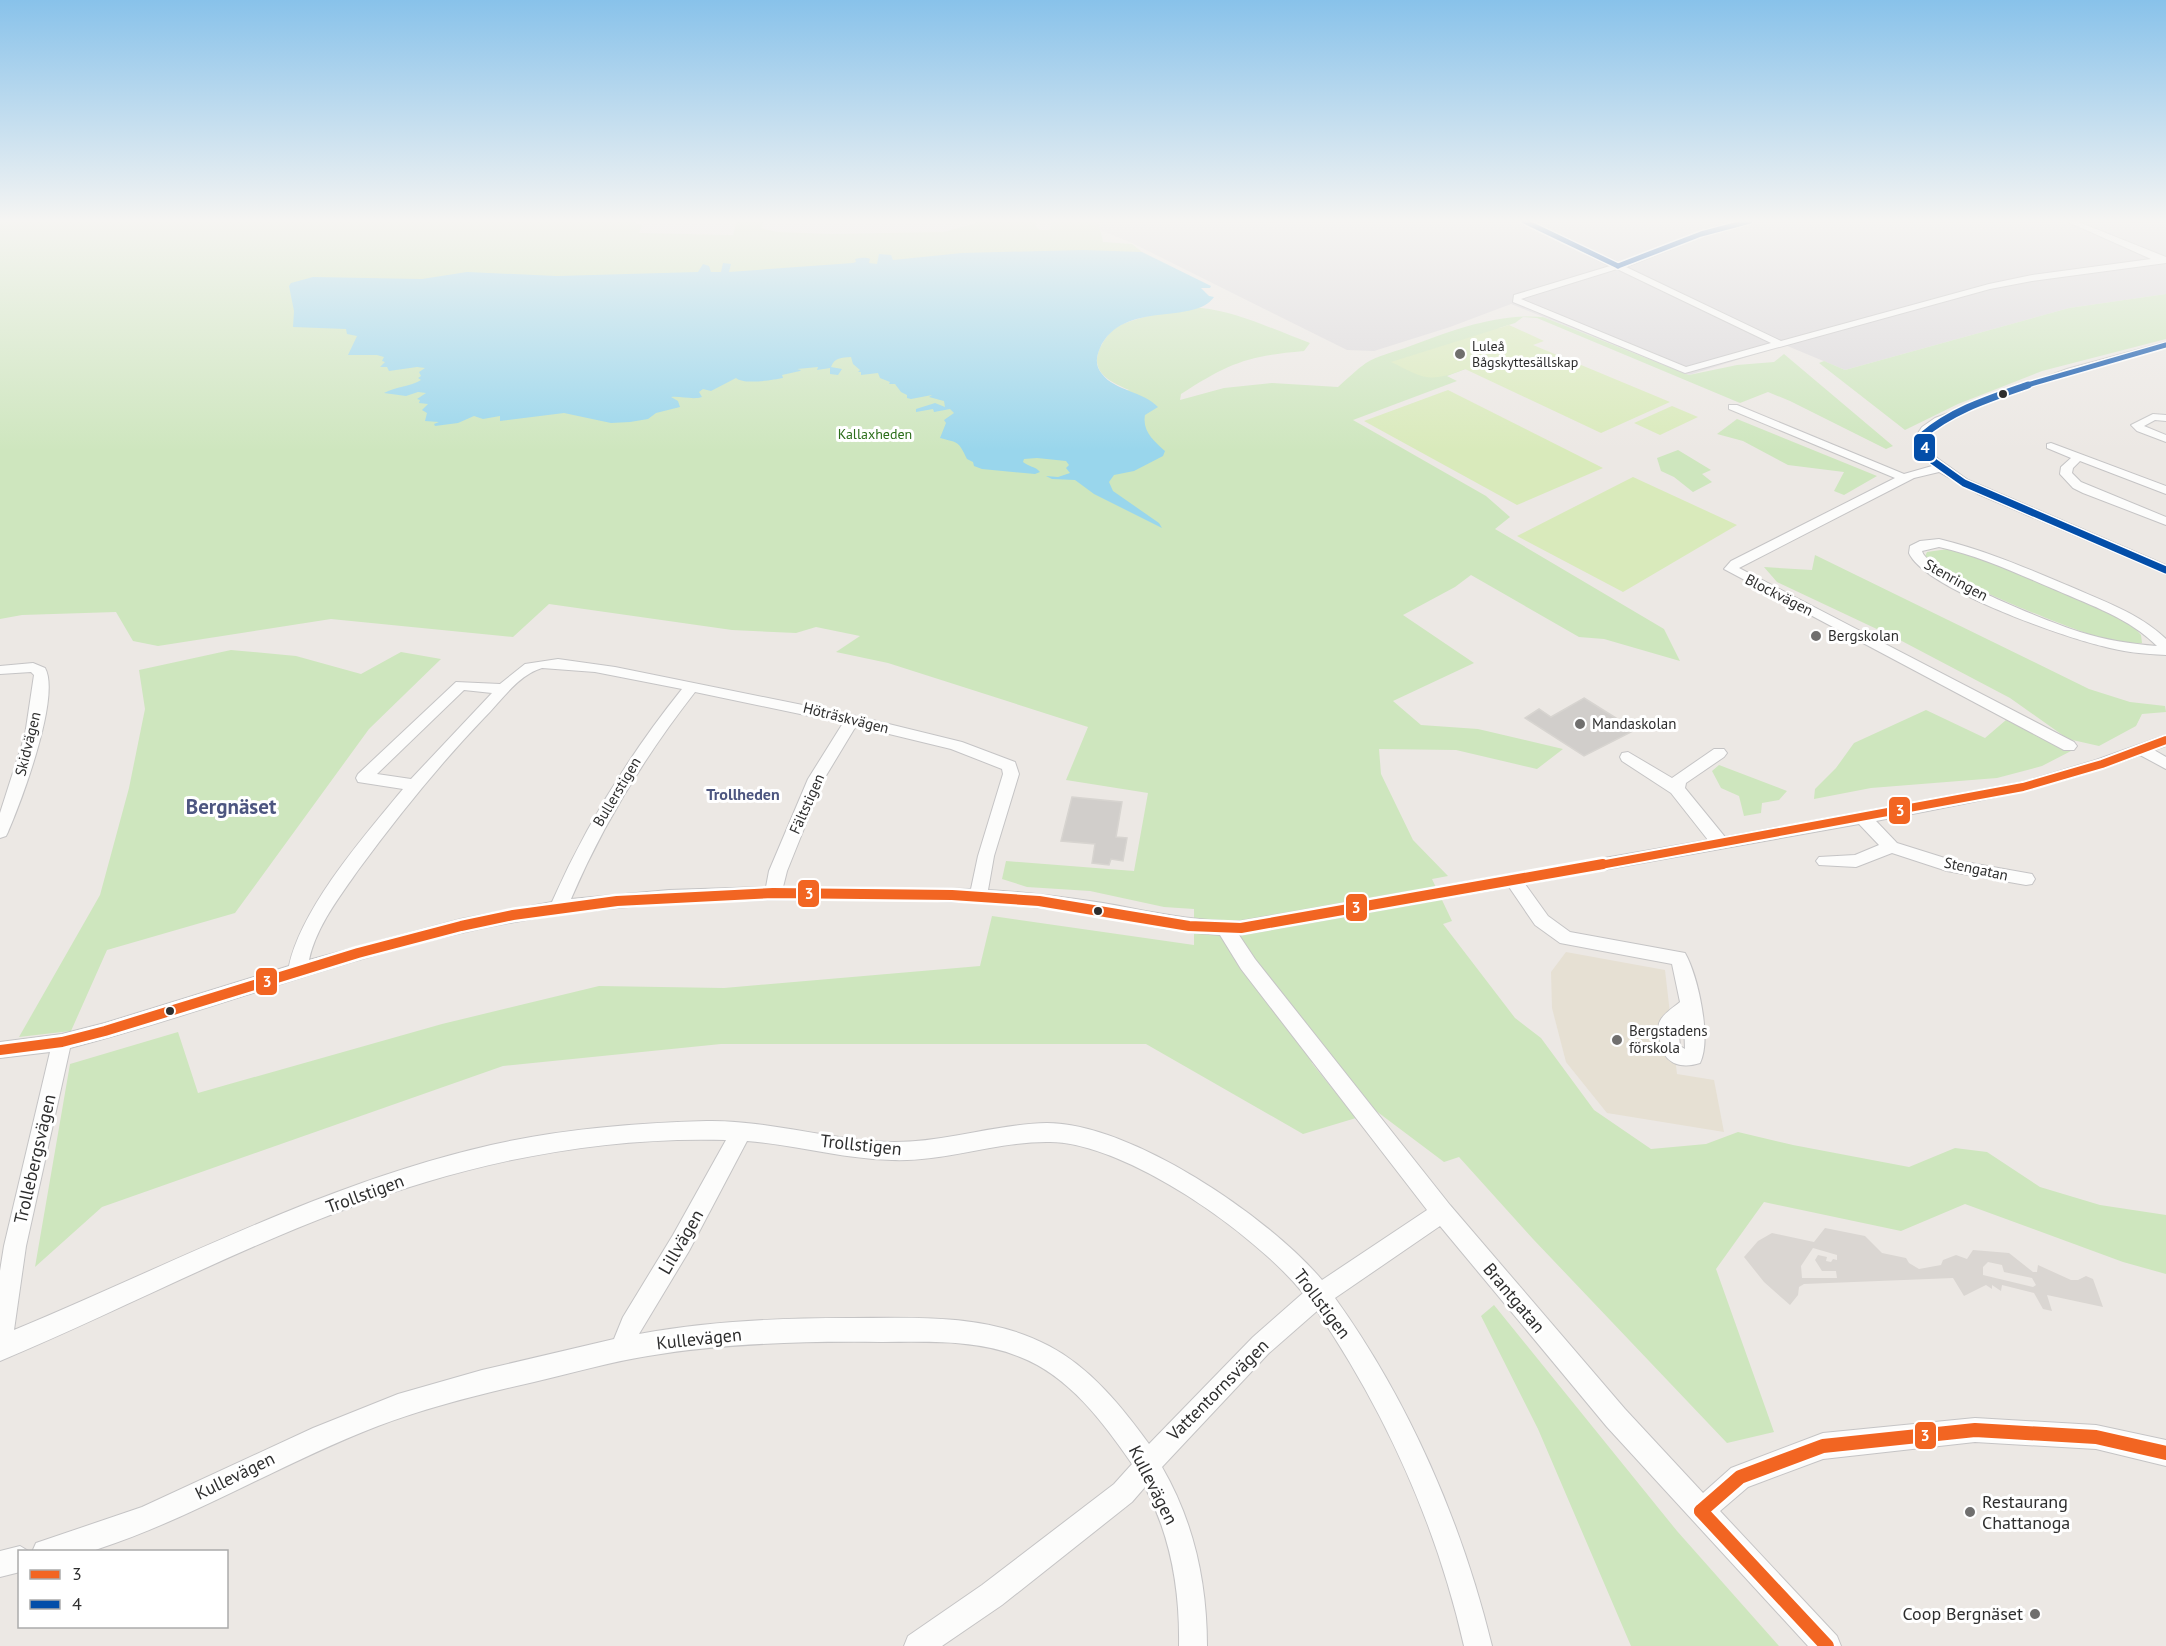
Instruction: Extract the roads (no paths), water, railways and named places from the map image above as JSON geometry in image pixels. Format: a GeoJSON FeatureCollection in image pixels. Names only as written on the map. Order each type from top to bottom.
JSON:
{"type":"FeatureCollection","features":[{"type":"Feature","properties":{"kind":"street"},"geometry":{"type":"LineString","coordinates":[[1517,298],[1516,300],[1680,369],[1689,370],[1949,298]]}},
{"type":"Feature","properties":{"kind":"street"},"geometry":{"type":"LineString","coordinates":[[1684,298],[1780,344]]}},
{"type":"Feature","properties":{"kind":"street"},"geometry":{"type":"LineString","coordinates":[[2166,345],[2065,371],[1935,423],[1924,432],[1922,441],[1931,458],[1941,468],[2019,508],[2166,570]]}},
{"type":"Feature","properties":{"kind":"street"},"geometry":{"type":"LineString","coordinates":[[1733,407],[1904,478]]}},
{"type":"Feature","properties":{"kind":"street"},"geometry":{"type":"LineString","coordinates":[[2166,418],[2153,417],[2137,425],[2141,429],[2166,439]]}},
{"type":"Feature","properties":{"kind":"street"},"geometry":{"type":"LineString","coordinates":[[2051,447],[2166,490]]}},
{"type":"Feature","properties":{"kind":"street"},"geometry":{"type":"LineString","coordinates":[[2078,457],[2067,467],[2066,474],[2077,485],[2166,521]]}},
{"type":"Feature","properties":{"kind":"street","name":"Blockvägen"},"geometry":{"type":"LineString","coordinates":[[1941,468],[1918,472],[1904,478],[1736,564],[1731,569],[2069,746]]}},
{"type":"Feature","properties":{"kind":"street","name":"Stenringen"},"geometry":{"type":"LineString","coordinates":[[1939,543],[1969,550],[2001,562],[2125,615],[2149,630],[2166,649],[2128,649],[2096,642],[2043,622],[1931,570],[1920,561],[1915,554],[1915,549],[1924,544],[1939,543]]}},
{"type":"Feature","properties":{"kind":"street","name":"Höträskvägen"},"geometry":{"type":"LineString","coordinates":[[503,689],[524,671],[546,663],[563,663],[809,709],[928,738],[995,758],[1009,766],[1011,774],[986,856],[978,896]]}},
{"type":"Feature","properties":{"kind":"street","name":"Skidvägen"},"geometry":{"type":"LineString","coordinates":[[0,670],[36,668],[40,671],[41,680],[37,710],[24,764],[0,832]]}},
{"type":"Feature","properties":{"kind":"street"},"geometry":{"type":"LineString","coordinates":[[414,784],[363,778],[460,685],[503,689]]}},
{"type":"Feature","properties":{"kind":"street","name":"Bullerstigen"},"geometry":{"type":"LineString","coordinates":[[559,908],[610,800],[655,732],[692,686]]}},
{"type":"Feature","properties":{"kind":"street"},"geometry":{"type":"LineString","coordinates":[[297,972],[301,951],[315,924],[365,849],[414,784],[503,689]]}},
{"type":"Feature","properties":{"kind":"street","name":"Fältstigen"},"geometry":{"type":"LineString","coordinates":[[772,892],[778,871],[816,779],[852,720]]}},
{"type":"Feature","properties":{"kind":"street"},"geometry":{"type":"LineString","coordinates":[[0,1050],[62,1042],[445,930],[559,908],[692,895],[772,892],[978,896],[1074,906],[1178,924],[1226,929],[1266,924],[1721,844],[2023,787],[2166,740]]}},
{"type":"Feature","properties":{"kind":"street"},"geometry":{"type":"LineString","coordinates":[[2141,749],[2166,765]]}},
{"type":"Feature","properties":{"kind":"street"},"geometry":{"type":"LineString","coordinates":[[1677,789],[1678,781],[1719,753]]}},
{"type":"Feature","properties":{"kind":"street"},"geometry":{"type":"LineString","coordinates":[[1628,757],[1677,789],[1721,844]]}},
{"type":"Feature","properties":{"kind":"street","name":"Stengatan"},"geometry":{"type":"LineString","coordinates":[[1863,818],[1891,847],[1947,865],[2026,879]]}},
{"type":"Feature","properties":{"kind":"street"},"geometry":{"type":"LineString","coordinates":[[1825,861],[1856,861],[1891,847]]}},
{"type":"Feature","properties":{"kind":"street"},"geometry":{"type":"LineString","coordinates":[[1513,880],[1537,916],[1556,933],[1566,938],[1678,958],[1685,975],[1690,1005]]}},
{"type":"Feature","properties":{"kind":"street","name":"Brantgatan"},"geometry":{"type":"LineString","coordinates":[[1226,929],[1248,964],[1442,1212],[1616,1418],[1827,1646]]}},
{"type":"Feature","properties":{"kind":"street","name":"Trollebergsvägen"},"geometry":{"type":"LineString","coordinates":[[0,1348],[15,1246],[62,1042]]}},
{"type":"Feature","properties":{"kind":"street","name":"Trollstigen"},"geometry":{"type":"LineString","coordinates":[[0,1348],[68,1321],[274,1229],[366,1193],[436,1170],[509,1151],[603,1137],[701,1131],[789,1136],[873,1150],[907,1151],[958,1146],[1018,1135],[1063,1133],[1079,1136],[1108,1144],[1141,1160],[1226,1210],[1292,1265],[1319,1295],[1351,1342],[1424,1479],[1473,1620],[1478,1646]]}},
{"type":"Feature","properties":{"kind":"street","name":"Lillvägen"},"geometry":{"type":"LineString","coordinates":[[621,1350],[631,1325],[681,1243],[741,1132]]}},
{"type":"Feature","properties":{"kind":"street","name":"Vattentornsvägen"},"geometry":{"type":"LineString","coordinates":[[918,1646],[1035,1563],[1122,1493],[1178,1430],[1261,1345],[1319,1295],[1442,1212]]}},
{"type":"Feature","properties":{"kind":"street","name":"Kullevägen"},"geometry":{"type":"LineString","coordinates":[[48,1550],[156,1514],[320,1437],[387,1410],[500,1377],[658,1342],[799,1331],[918,1331],[995,1337],[1024,1346],[1052,1360],[1073,1375],[1105,1407],[1147,1465],[1173,1518],[1180,1542],[1192,1604],[1193,1646]]}},
{"type":"Feature","properties":{"kind":"street"},"geometry":{"type":"LineString","coordinates":[[1701,1511],[1740,1477],[1823,1446],[1975,1430],[2096,1437],[2166,1453]]}},
{"type":"Feature","properties":{"kind":"street"},"geometry":{"type":"LineString","coordinates":[[0,1564],[18,1559]]}},
{"type":"Feature","properties":{"kind":"water"},"geometry":{"type":"Polygon","coordinates":[[[291,298],[1213,298],[1204,306],[1191,310],[1141,318],[1125,323],[1111,333],[1100,348],[1098,355],[1098,368],[1108,380],[1121,388],[1145,397],[1158,407],[1145,415],[1145,426],[1165,451],[1163,456],[1134,471],[1114,475],[1109,482],[1113,491],[1159,523],[1162,528],[1094,494],[1075,480],[1052,479],[1046,476],[1058,477],[1070,473],[1066,468],[1069,465],[1066,461],[1024,459],[1023,462],[1040,472],[1035,474],[982,469],[974,466],[957,443],[940,438],[946,423],[944,420],[954,413],[950,409],[916,412],[916,409],[935,403],[945,407],[944,401],[929,397],[932,395],[907,398],[907,395],[901,392],[895,384],[889,384],[890,382],[880,378],[878,373],[861,375],[851,357],[834,361],[831,367],[842,369],[838,375],[830,374],[830,368],[817,370],[818,367],[797,369],[801,370],[772,380],[751,382],[736,378],[711,391],[703,389],[699,392],[702,397],[671,397],[678,401],[680,407],[656,413],[648,419],[630,422],[611,423],[564,413],[500,421],[500,416],[483,419],[474,416],[458,423],[435,426],[434,424],[439,422],[425,421],[427,413],[422,410],[428,404],[419,403],[420,400],[417,399],[426,393],[418,392],[406,396],[384,393],[421,380],[418,378],[421,376],[419,372],[425,368],[389,371],[387,367],[380,367],[385,362],[382,361],[384,357],[348,355],[357,336],[347,334],[346,329],[293,327],[294,311],[291,298]]]}},
{"type":"Feature","properties":{"kind":"place","name":"Luleå Bågskyttesällskap"},"geometry":{"type":"Point","coordinates":[1460,354]}},
{"type":"Feature","properties":{"kind":"place","name":"Bergskolan"},"geometry":{"type":"Point","coordinates":[1816,636]}},
{"type":"Feature","properties":{"kind":"place","name":"Mandaskolan"},"geometry":{"type":"Point","coordinates":[1580,724]}},
{"type":"Feature","properties":{"kind":"place","name":"Bergstadens förskola"},"geometry":{"type":"Point","coordinates":[1617,1040]}},
{"type":"Feature","properties":{"kind":"place","name":"Restaurang Chattanoga"},"geometry":{"type":"Point","coordinates":[1970,1512]}},
{"type":"Feature","properties":{"kind":"place","name":"Coop Bergnäset"},"geometry":{"type":"Point","coordinates":[2035,1614]}},
{"type":"Feature","properties":{"kind":"district","name":"Trollheden"},"geometry":{"type":"Point","coordinates":[743,794]}},
{"type":"Feature","properties":{"kind":"district","name":"Bergnäset"},"geometry":{"type":"Point","coordinates":[231,807]}},
{"type":"Feature","properties":{"kind":"park label","name":"Kallaxheden"},"geometry":{"type":"Point","coordinates":[875,434]}}]}
